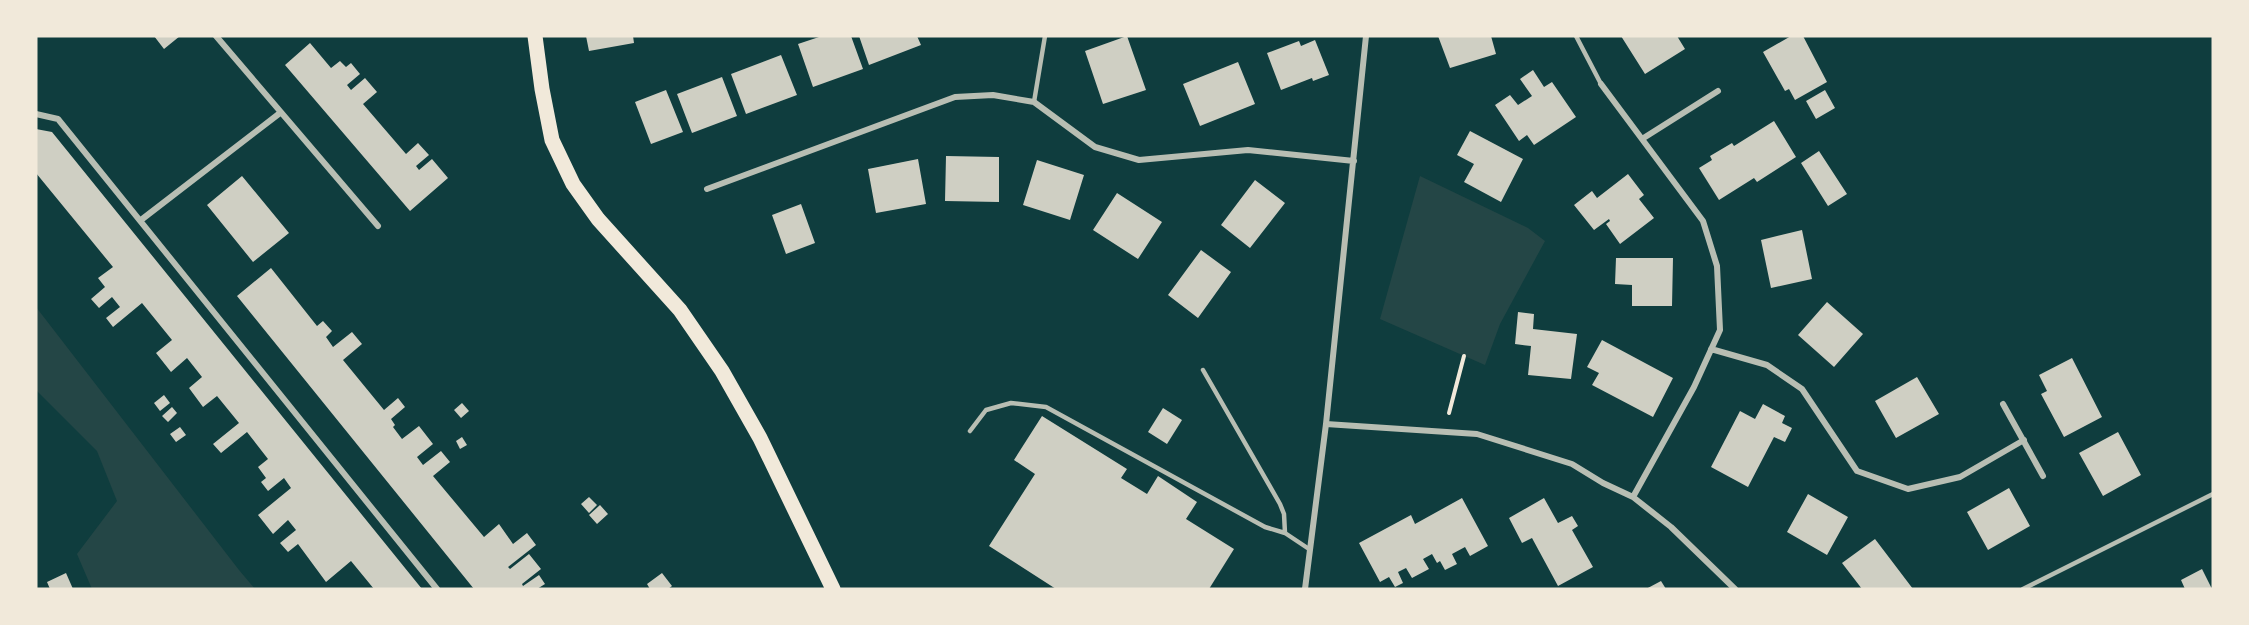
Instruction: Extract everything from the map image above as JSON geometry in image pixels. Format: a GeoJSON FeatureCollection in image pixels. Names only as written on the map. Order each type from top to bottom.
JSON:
{"type":"FeatureCollection","features":[{"type":"Feature","properties":{"kind":"main road"},"geometry":{"type":"LineString","coordinates":[[535,36],[552,140],[573,184],[598,219],[680,310],[722,371],[760,438],[833,588]]}},
{"type":"Feature","properties":{"kind":"street"},"geometry":{"type":"LineString","coordinates":[[216,36],[378,226]]}},
{"type":"Feature","properties":{"kind":"street"},"geometry":{"type":"LineString","coordinates":[[1305,589],[1326,424],[1366,36]]}},
{"type":"Feature","properties":{"kind":"street"},"geometry":{"type":"LineString","coordinates":[[1601,84],[1703,221],[1717,266],[1720,330],[1694,387],[1633,498]]}},
{"type":"Feature","properties":{"kind":"street"},"geometry":{"type":"LineString","coordinates":[[1642,139],[1718,91]]}},
{"type":"Feature","properties":{"kind":"street"},"geometry":{"type":"LineString","coordinates":[[707,189],[955,97],[993,95],[1034,102],[1095,147],[1139,160],[1248,150],[1354,161]]}},
{"type":"Feature","properties":{"kind":"street"},"geometry":{"type":"LineString","coordinates":[[141,220],[280,113]]}},
{"type":"Feature","properties":{"kind":"street"},"geometry":{"type":"LineString","coordinates":[[36,114],[58,118],[437,589]]}},
{"type":"Feature","properties":{"kind":"street"},"geometry":{"type":"LineString","coordinates":[[1711,349],[1767,365],[1802,389],[1857,471],[1908,489],[1960,477],[2024,440]]}},
{"type":"Feature","properties":{"kind":"street"},"geometry":{"type":"LineString","coordinates":[[2003,404],[2043,476]]}},
{"type":"Feature","properties":{"kind":"street"},"geometry":{"type":"LineString","coordinates":[[1326,424],[1478,434],[1572,464],[1633,498],[1671,527],[1735,589]]}},
{"type":"Feature","properties":{"kind":"lane"},"geometry":{"type":"LineString","coordinates":[[1034,102],[1045,36]]}},
{"type":"Feature","properties":{"kind":"lane"},"geometry":{"type":"LineString","coordinates":[[1576,36],[1601,84]]}},
{"type":"Feature","properties":{"kind":"lane"},"geometry":{"type":"LineString","coordinates":[[1203,370],[1280,504],[1284,514],[1285,533]]}},
{"type":"Feature","properties":{"kind":"lane"},"geometry":{"type":"LineString","coordinates":[[970,431],[986,410],[1011,404],[1046,407],[1265,527],[1285,533],[1309,549]]}},
{"type":"Feature","properties":{"kind":"lane"},"geometry":{"type":"LineString","coordinates":[[2023,589],[2213,494]]}},
{"type":"Feature","properties":{"kind":"path"},"geometry":{"type":"LineString","coordinates":[[1445,432],[1464,356]]}},
{"type":"Feature","properties":{"kind":"shaded area"},"geometry":{"type":"Polygon","coordinates":[[[1420,176],[1528,228],[1545,241],[1500,324],[1485,365],[1380,319],[1420,176]]]}},
{"type":"Feature","properties":{"kind":"shaded area"},"geometry":{"type":"Polygon","coordinates":[[[36,307],[255,589],[92,589],[77,554],[117,501],[97,451],[36,390],[36,307]]]}},
{"type":"Feature","properties":{"kind":"building"},"geometry":{"type":"Polygon","coordinates":[[[154,36],[180,36],[164,49],[154,36]]]}},
{"type":"Feature","properties":{"kind":"building"},"geometry":{"type":"Polygon","coordinates":[[[586,36],[633,36],[634,43],[589,51],[586,36]]]}},
{"type":"Feature","properties":{"kind":"building"},"geometry":{"type":"Polygon","coordinates":[[[822,36],[851,36],[863,69],[813,87],[798,44],[822,36]]]}},
{"type":"Feature","properties":{"kind":"building"},"geometry":{"type":"Polygon","coordinates":[[[859,36],[917,36],[921,45],[869,65],[859,36]]]}},
{"type":"Feature","properties":{"kind":"building"},"geometry":{"type":"Polygon","coordinates":[[[1127,36],[1146,90],[1103,104],[1085,51],[1127,36]]]}},
{"type":"Feature","properties":{"kind":"building"},"geometry":{"type":"Polygon","coordinates":[[[1438,36],[1491,36],[1496,54],[1450,68],[1438,36]]]}},
{"type":"Feature","properties":{"kind":"building"},"geometry":{"type":"Polygon","coordinates":[[[1621,36],[1677,36],[1685,49],[1645,74],[1621,36]]]}},
{"type":"Feature","properties":{"kind":"building"},"geometry":{"type":"Polygon","coordinates":[[[1791,36],[1803,36],[1827,82],[1795,100],[1789,89],[1785,91],[1763,52],[1791,36]]]}},
{"type":"Feature","properties":{"kind":"building"},"geometry":{"type":"Polygon","coordinates":[[[1315,40],[1329,75],[1313,81],[1312,78],[1281,90],[1267,53],[1299,41],[1301,46],[1315,40]]]}},
{"type":"Feature","properties":{"kind":"building"},"geometry":{"type":"Polygon","coordinates":[[[310,43],[331,68],[340,61],[346,67],[351,63],[360,74],[347,85],[351,90],[365,78],[377,92],[363,104],[406,154],[418,143],[429,155],[416,166],[419,170],[432,159],[448,178],[410,211],[285,65],[310,43]]]}},
{"type":"Feature","properties":{"kind":"building"},"geometry":{"type":"Polygon","coordinates":[[[781,55],[797,95],[746,114],[731,74],[781,55]]]}},
{"type":"Feature","properties":{"kind":"building"},"geometry":{"type":"Polygon","coordinates":[[[1238,62],[1255,104],[1200,126],[1183,84],[1238,62]]]}},
{"type":"Feature","properties":{"kind":"building"},"geometry":{"type":"Polygon","coordinates":[[[1533,70],[1544,87],[1552,82],[1576,117],[1534,145],[1527,135],[1519,141],[1495,105],[1510,95],[1518,105],[1532,96],[1520,79],[1533,70]]]}},
{"type":"Feature","properties":{"kind":"building"},"geometry":{"type":"Polygon","coordinates":[[[722,77],[737,116],[692,133],[677,94],[722,77]]]}},
{"type":"Feature","properties":{"kind":"building"},"geometry":{"type":"Polygon","coordinates":[[[666,90],[683,132],[651,144],[635,102],[666,90]]]}},
{"type":"Feature","properties":{"kind":"building"},"geometry":{"type":"Polygon","coordinates":[[[1825,90],[1835,108],[1816,119],[1806,101],[1825,90]]]}},
{"type":"Feature","properties":{"kind":"building"},"geometry":{"type":"Polygon","coordinates":[[[1774,121],[1796,157],[1757,182],[1754,178],[1719,200],[1699,168],[1712,160],[1710,156],[1732,143],[1734,146],[1774,121]]]}},
{"type":"Feature","properties":{"kind":"building"},"geometry":{"type":"Polygon","coordinates":[[[36,129],[52,132],[422,589],[374,589],[351,561],[326,582],[298,544],[288,552],[280,543],[296,530],[288,520],[273,534],[258,515],[291,488],[284,478],[268,491],[261,482],[266,478],[258,467],[268,459],[247,432],[221,453],[213,444],[239,423],[217,396],[203,407],[189,388],[202,377],[187,358],[171,372],[156,353],[172,340],[142,303],[113,327],[106,318],[120,307],[112,297],[99,308],[91,299],[105,287],[98,278],[113,267],[36,173],[36,129]]]}},
{"type":"Feature","properties":{"kind":"building"},"geometry":{"type":"Polygon","coordinates":[[[1470,131],[1523,159],[1501,202],[1464,182],[1474,164],[1457,155],[1470,131]]]}},
{"type":"Feature","properties":{"kind":"building"},"geometry":{"type":"Polygon","coordinates":[[[1819,151],[1847,194],[1828,206],[1801,163],[1819,151]]]}},
{"type":"Feature","properties":{"kind":"building"},"geometry":{"type":"Polygon","coordinates":[[[946,156],[999,157],[999,202],[945,201],[946,156]]]}},
{"type":"Feature","properties":{"kind":"building"},"geometry":{"type":"Polygon","coordinates":[[[918,159],[926,204],[876,213],[868,169],[918,159]]]}},
{"type":"Feature","properties":{"kind":"building"},"geometry":{"type":"Polygon","coordinates":[[[1037,160],[1084,175],[1070,220],[1023,205],[1037,160]]]}},
{"type":"Feature","properties":{"kind":"building"},"geometry":{"type":"Polygon","coordinates":[[[1628,174],[1644,195],[1639,199],[1654,218],[1620,244],[1606,224],[1610,221],[1609,219],[1594,230],[1574,205],[1592,191],[1597,198],[1628,174]]]}},
{"type":"Feature","properties":{"kind":"building"},"geometry":{"type":"Polygon","coordinates":[[[242,176],[289,233],[253,262],[207,205],[242,176]]]}},
{"type":"Feature","properties":{"kind":"building"},"geometry":{"type":"Polygon","coordinates":[[[1255,180],[1285,203],[1250,248],[1221,225],[1255,180]]]}},
{"type":"Feature","properties":{"kind":"building"},"geometry":{"type":"Polygon","coordinates":[[[1117,193],[1162,222],[1138,259],[1093,230],[1117,193]]]}},
{"type":"Feature","properties":{"kind":"building"},"geometry":{"type":"Polygon","coordinates":[[[801,204],[815,243],[786,254],[772,215],[801,204]]]}},
{"type":"Feature","properties":{"kind":"building"},"geometry":{"type":"Polygon","coordinates":[[[1802,230],[1812,279],[1771,288],[1761,240],[1802,230]]]}},
{"type":"Feature","properties":{"kind":"building"},"geometry":{"type":"Polygon","coordinates":[[[1201,250],[1231,272],[1198,318],[1168,295],[1201,250]]]}},
{"type":"Feature","properties":{"kind":"building"},"geometry":{"type":"Polygon","coordinates":[[[1616,258],[1673,258],[1672,306],[1632,306],[1632,285],[1615,284],[1616,258]]]}},
{"type":"Feature","properties":{"kind":"building"},"geometry":{"type":"Polygon","coordinates":[[[271,268],[317,326],[323,321],[332,331],[326,337],[333,347],[352,332],[362,344],[343,360],[384,410],[398,398],[405,407],[391,419],[395,425],[393,427],[402,439],[419,426],[433,444],[417,457],[423,465],[441,451],[450,462],[433,476],[484,537],[499,524],[513,544],[527,533],[536,545],[508,567],[510,569],[529,554],[541,569],[522,584],[523,586],[539,575],[545,584],[537,589],[474,589],[237,296],[271,268]]]}},
{"type":"Feature","properties":{"kind":"building"},"geometry":{"type":"Polygon","coordinates":[[[1827,302],[1863,334],[1834,367],[1798,335],[1827,302]]]}},
{"type":"Feature","properties":{"kind":"building"},"geometry":{"type":"Polygon","coordinates":[[[1518,312],[1534,314],[1533,329],[1577,334],[1571,379],[1528,375],[1531,346],[1515,344],[1518,312]]]}},
{"type":"Feature","properties":{"kind":"building"},"geometry":{"type":"Polygon","coordinates":[[[1602,340],[1673,378],[1653,417],[1592,385],[1599,373],[1587,367],[1602,340]]]}},
{"type":"Feature","properties":{"kind":"building"},"geometry":{"type":"Polygon","coordinates":[[[2072,358],[2102,417],[2064,437],[2041,394],[2047,391],[2039,375],[2072,358]]]}},
{"type":"Feature","properties":{"kind":"building"},"geometry":{"type":"Polygon","coordinates":[[[1917,377],[1939,414],[1896,438],[1875,401],[1917,377]]]}},
{"type":"Feature","properties":{"kind":"building"},"geometry":{"type":"Polygon","coordinates":[[[164,395],[170,403],[160,411],[154,403],[164,395]]]}},
{"type":"Feature","properties":{"kind":"building"},"geometry":{"type":"Polygon","coordinates":[[[462,403],[469,411],[461,418],[454,410],[462,403]]]}},
{"type":"Feature","properties":{"kind":"building"},"geometry":{"type":"Polygon","coordinates":[[[1763,404],[1785,416],[1782,423],[1792,428],[1785,442],[1774,437],[1748,487],[1711,467],[1740,411],[1755,419],[1763,404]]]}},
{"type":"Feature","properties":{"kind":"building"},"geometry":{"type":"Polygon","coordinates":[[[172,407],[177,413],[168,422],[162,416],[172,407]]]}},
{"type":"Feature","properties":{"kind":"building"},"geometry":{"type":"Polygon","coordinates":[[[1163,408],[1182,420],[1167,444],[1148,432],[1163,408]]]}},
{"type":"Feature","properties":{"kind":"building"},"geometry":{"type":"Polygon","coordinates":[[[1042,416],[1127,469],[1121,478],[1147,494],[1158,476],[1197,502],[1186,519],[1234,549],[1209,589],[1056,589],[989,546],[1035,474],[1014,460],[1042,416]]]}},
{"type":"Feature","properties":{"kind":"building"},"geometry":{"type":"Polygon","coordinates":[[[180,427],[186,435],[176,442],[170,434],[180,427]]]}},
{"type":"Feature","properties":{"kind":"building"},"geometry":{"type":"Polygon","coordinates":[[[2118,432],[2141,475],[2103,496],[2079,453],[2118,432]]]}},
{"type":"Feature","properties":{"kind":"building"},"geometry":{"type":"Polygon","coordinates":[[[462,437],[467,445],[460,449],[456,441],[462,437]]]}},
{"type":"Feature","properties":{"kind":"building"},"geometry":{"type":"Polygon","coordinates":[[[2009,488],[2030,526],[1988,550],[1967,512],[2009,488]]]}},
{"type":"Feature","properties":{"kind":"building"},"geometry":{"type":"Polygon","coordinates":[[[1808,494],[1848,517],[1827,555],[1787,532],[1808,494]]]}},
{"type":"Feature","properties":{"kind":"building"},"geometry":{"type":"Polygon","coordinates":[[[589,497],[597,505],[589,513],[581,504],[589,497]]]}},
{"type":"Feature","properties":{"kind":"building"},"geometry":{"type":"Polygon","coordinates":[[[1462,498],[1488,546],[1470,556],[1465,547],[1452,554],[1457,564],[1445,570],[1432,554],[1423,559],[1429,569],[1412,578],[1406,568],[1398,572],[1403,583],[1395,587],[1389,577],[1380,582],[1359,543],[1411,515],[1415,524],[1462,498]]]}},
{"type":"Feature","properties":{"kind":"building"},"geometry":{"type":"Polygon","coordinates":[[[1544,498],[1558,523],[1572,516],[1578,526],[1572,530],[1593,567],[1558,586],[1532,538],[1522,543],[1509,518],[1544,498]]]}},
{"type":"Feature","properties":{"kind":"building"},"geometry":{"type":"Polygon","coordinates":[[[600,505],[608,514],[597,524],[589,515],[600,505]]]}},
{"type":"Feature","properties":{"kind":"building"},"geometry":{"type":"Polygon","coordinates":[[[1875,539],[1913,589],[1862,589],[1842,563],[1875,539]]]}},
{"type":"Feature","properties":{"kind":"building"},"geometry":{"type":"Polygon","coordinates":[[[2202,569],[2212,589],[2185,589],[2181,580],[2202,569]]]}},
{"type":"Feature","properties":{"kind":"building"},"geometry":{"type":"Polygon","coordinates":[[[66,573],[73,589],[50,589],[47,582],[66,573]]]}},
{"type":"Feature","properties":{"kind":"building"},"geometry":{"type":"Polygon","coordinates":[[[662,573],[672,586],[668,589],[650,589],[647,584],[662,573]]]}},
{"type":"Feature","properties":{"kind":"building"},"geometry":{"type":"Polygon","coordinates":[[[1661,581],[1666,589],[1646,589],[1661,581]]]}}]}
